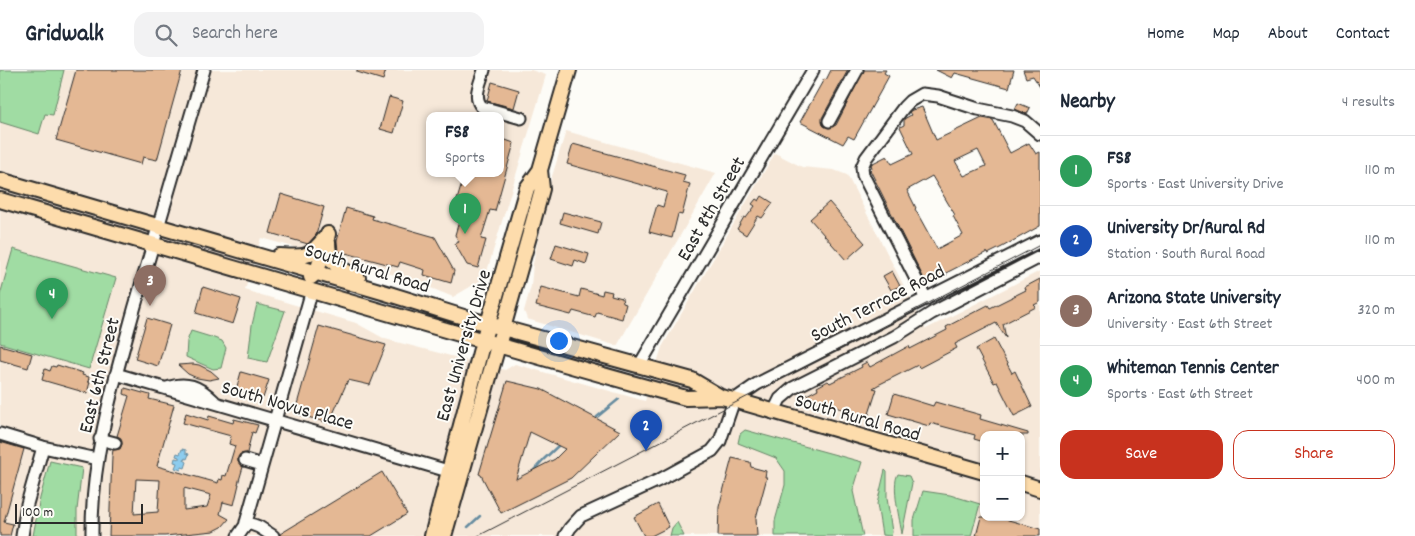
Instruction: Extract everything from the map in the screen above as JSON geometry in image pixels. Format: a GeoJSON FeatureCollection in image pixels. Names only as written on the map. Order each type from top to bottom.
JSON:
{"type":"FeatureCollection","features":[{"type":"Feature","properties":{"kind":"main road","name":"East University Drive"},"geometry":{"type":"LineString","coordinates":[[432,536],[483,341],[527,188],[540,170],[569,70]]}},
{"type":"Feature","properties":{"kind":"main road","name":"East University Drive"},"geometry":{"type":"LineString","coordinates":[[444,536],[542,189],[540,170]]}},
{"type":"Feature","properties":{"kind":"main road","name":"South Rural Road"},"geometry":{"type":"LineString","coordinates":[[0,180],[317,272],[504,329],[692,380],[727,399],[980,471]]}},
{"type":"Feature","properties":{"kind":"main road","name":"South Rural Road"},"geometry":{"type":"LineString","coordinates":[[0,200],[483,341],[686,398],[727,399]]}},
{"type":"Feature","properties":{"kind":"main road"},"geometry":{"type":"LineString","coordinates":[[260,256],[306,256],[316,249],[328,234]]}},
{"type":"Feature","properties":{"kind":"main road"},"geometry":{"type":"LineString","coordinates":[[238,269],[258,265],[305,278],[313,277],[317,272],[328,234]]}},
{"type":"Feature","properties":{"kind":"main road"},"geometry":{"type":"LineString","coordinates":[[328,234],[330,256],[334,264],[386,293]]}},
{"type":"Feature","properties":{"kind":"main road"},"geometry":{"type":"LineString","coordinates":[[1025,484],[1040,488]]}},
{"type":"Feature","properties":{"kind":"street","name":"East 6th Street"},"geometry":{"type":"LineString","coordinates":[[92,536],[92,516],[100,438],[116,374],[204,70]]}},
{"type":"Feature","properties":{"kind":"street"},"geometry":{"type":"LineString","coordinates":[[484,70],[476,97],[478,103],[482,107],[500,112]]}},
{"type":"Feature","properties":{"kind":"street","name":"East 8th Street"},"geometry":{"type":"LineString","coordinates":[[639,366],[813,70]]}},
{"type":"Feature","properties":{"kind":"street"},"geometry":{"type":"LineString","coordinates":[[829,121],[857,70]]}},
{"type":"Feature","properties":{"kind":"street"},"geometry":{"type":"LineString","coordinates":[[926,299],[863,175],[862,167],[869,154],[904,107],[922,94],[938,96],[978,109],[1012,116],[1024,121],[1040,134]]}},
{"type":"Feature","properties":{"kind":"street"},"geometry":{"type":"LineString","coordinates":[[504,113],[521,118]]}},
{"type":"Feature","properties":{"kind":"street","name":"South Terrace Road"},"geometry":{"type":"LineString","coordinates":[[727,399],[1040,241]]}},
{"type":"Feature","properties":{"kind":"street","name":"South Terrace Road"},"geometry":{"type":"LineString","coordinates":[[773,413],[780,399],[793,388],[894,337],[926,316],[1040,257]]}},
{"type":"Feature","properties":{"kind":"street"},"geometry":{"type":"LineString","coordinates":[[238,536],[245,526],[312,290]]}},
{"type":"Feature","properties":{"kind":"street","name":"South Novus Place"},"geometry":{"type":"LineString","coordinates":[[116,374],[448,471]]}},
{"type":"Feature","properties":{"kind":"street"},"geometry":{"type":"LineString","coordinates":[[686,398],[692,380]]}},
{"type":"Feature","properties":{"kind":"street"},"geometry":{"type":"LineString","coordinates":[[565,536],[581,516],[659,480],[712,451],[720,441],[727,399]]}},
{"type":"Feature","properties":{"kind":"street"},"geometry":{"type":"LineString","coordinates":[[0,434],[43,447],[97,459]]}},
{"type":"Feature","properties":{"kind":"street"},"geometry":{"type":"LineString","coordinates":[[100,438],[115,443]]}},
{"type":"Feature","properties":{"kind":"street"},"geometry":{"type":"LineString","coordinates":[[22,536],[28,504],[43,447]]}},
{"type":"Feature","properties":{"kind":"street"},"geometry":{"type":"LineString","coordinates":[[245,460],[262,465]]}},
{"type":"Feature","properties":{"kind":"street"},"geometry":{"type":"LineString","coordinates":[[246,522],[259,527],[273,536]]}},
{"type":"Feature","properties":{"kind":"shaded area"},"geometry":{"type":"Polygon","coordinates":[[[0,70],[531,70],[546,75],[485,278],[453,297],[409,279],[261,238],[245,290],[356,323],[385,339],[505,370],[515,364],[645,401],[662,347],[775,153],[802,167],[834,170],[847,175],[926,329],[1040,271],[1040,536],[0,536],[0,70]],[[319,326],[296,408],[299,409],[297,414],[329,423],[348,380],[370,385],[386,345],[319,326]]]}},
{"type":"Feature","properties":{"kind":"shaded area"},"geometry":{"type":"Polygon","coordinates":[[[566,131],[716,173],[617,346],[527,319],[524,311],[531,286],[533,264],[549,186],[566,131]]]}},
{"type":"Feature","properties":{"kind":"green space"},"geometry":{"type":"Polygon","coordinates":[[[0,70],[64,70],[53,115],[45,114],[39,134],[0,122],[0,70]]]}},
{"type":"Feature","properties":{"kind":"green space"},"geometry":{"type":"Polygon","coordinates":[[[13,249],[116,278],[89,369],[0,343],[0,295],[13,249]]]}},
{"type":"Feature","properties":{"kind":"green space"},"geometry":{"type":"Polygon","coordinates":[[[257,304],[285,311],[267,362],[248,358],[257,304]]]}},
{"type":"Feature","properties":{"kind":"green space"},"geometry":{"type":"Polygon","coordinates":[[[191,331],[222,341],[226,348],[221,368],[213,369],[186,357],[187,341],[191,331]]]}},
{"type":"Feature","properties":{"kind":"green space"},"geometry":{"type":"Polygon","coordinates":[[[745,430],[862,462],[853,491],[863,536],[775,536],[775,521],[785,485],[785,471],[776,458],[738,443],[740,434],[745,430]]]}},
{"type":"Feature","properties":{"kind":"green space"},"geometry":{"type":"Polygon","coordinates":[[[50,461],[82,468],[77,510],[77,536],[33,536],[40,498],[50,461]]]}},
{"type":"Feature","properties":{"kind":"green space"},"geometry":{"type":"Polygon","coordinates":[[[885,470],[887,472],[887,498],[891,536],[882,535],[877,504],[885,470]]]}},
{"type":"Feature","properties":{"kind":"green space"},"geometry":{"type":"Polygon","coordinates":[[[898,474],[909,476],[912,483],[902,534],[895,486],[898,474]]]}},
{"type":"Feature","properties":{"kind":"green space"},"geometry":{"type":"Polygon","coordinates":[[[923,491],[950,495],[980,504],[971,536],[914,536],[914,520],[923,491]]]}},
{"type":"Feature","properties":{"kind":"green space"},"geometry":{"type":"Polygon","coordinates":[[[677,522],[684,536],[670,536],[672,528],[677,522]]]}},
{"type":"Feature","properties":{"kind":"water"},"geometry":{"type":"Polygon","coordinates":[[[182,449],[186,450],[186,453],[189,454],[187,459],[185,458],[184,460],[187,462],[185,468],[182,467],[181,470],[175,468],[177,463],[174,462],[175,458],[179,459],[176,456],[177,453],[180,454],[182,449]]]}},
{"type":"Feature","properties":{"kind":"building"},"geometry":{"type":"Polygon","coordinates":[[[76,70],[182,70],[157,160],[143,157],[141,164],[56,140],[76,70]]]}},
{"type":"Feature","properties":{"kind":"building"},"geometry":{"type":"Polygon","coordinates":[[[357,70],[386,70],[383,80],[357,72],[357,70]]]}},
{"type":"Feature","properties":{"kind":"building"},"geometry":{"type":"Polygon","coordinates":[[[831,70],[848,70],[822,118],[823,125],[829,128],[836,125],[864,70],[886,70],[884,73],[889,76],[854,139],[848,136],[843,144],[800,122],[831,70]]]}},
{"type":"Feature","properties":{"kind":"building"},"geometry":{"type":"Polygon","coordinates":[[[936,70],[1014,70],[1009,88],[955,73],[952,78],[936,70]]]}},
{"type":"Feature","properties":{"kind":"building"},"geometry":{"type":"Polygon","coordinates":[[[1023,70],[1040,70],[1040,87],[1033,76],[1026,78],[1023,70]]]}},
{"type":"Feature","properties":{"kind":"building"},"geometry":{"type":"Polygon","coordinates":[[[492,82],[519,90],[514,108],[487,101],[492,82]]]}},
{"type":"Feature","properties":{"kind":"building"},"geometry":{"type":"Polygon","coordinates":[[[389,97],[403,101],[394,133],[380,129],[389,97]]]}},
{"type":"Feature","properties":{"kind":"building"},"geometry":{"type":"Polygon","coordinates":[[[1018,103],[1030,108],[1027,114],[1015,109],[1018,103]]]}},
{"type":"Feature","properties":{"kind":"building"},"geometry":{"type":"Polygon","coordinates":[[[922,107],[936,140],[982,118],[993,120],[1010,153],[1029,143],[1036,154],[1040,152],[1040,226],[988,254],[987,252],[946,273],[947,275],[927,285],[870,170],[872,168],[871,164],[887,156],[892,164],[913,154],[900,127],[904,125],[904,119],[911,115],[909,112],[922,107]],[[978,150],[955,161],[964,176],[986,166],[978,150]],[[932,176],[907,190],[937,249],[963,235],[953,216],[955,215],[932,176]]]}},
{"type":"Feature","properties":{"kind":"building"},"geometry":{"type":"Polygon","coordinates":[[[504,139],[514,143],[495,211],[490,210],[481,239],[486,240],[478,268],[467,265],[455,244],[459,242],[455,235],[463,201],[457,200],[464,177],[504,177],[504,139]]]}},
{"type":"Feature","properties":{"kind":"building"},"geometry":{"type":"Polygon","coordinates":[[[573,144],[685,175],[683,182],[690,184],[682,215],[678,214],[672,238],[649,232],[657,205],[663,207],[667,192],[567,164],[573,144]]]}},
{"type":"Feature","properties":{"kind":"building"},"geometry":{"type":"Polygon","coordinates":[[[281,194],[324,207],[316,235],[308,244],[270,233],[281,194]]]}},
{"type":"Feature","properties":{"kind":"building"},"geometry":{"type":"Polygon","coordinates":[[[762,196],[773,203],[762,218],[758,216],[746,235],[737,229],[744,217],[746,218],[755,206],[752,204],[756,199],[759,201],[762,196]]]}},
{"type":"Feature","properties":{"kind":"building"},"geometry":{"type":"Polygon","coordinates":[[[829,202],[865,243],[846,260],[810,219],[829,202]]]}},
{"type":"Feature","properties":{"kind":"building"},"geometry":{"type":"Polygon","coordinates":[[[346,208],[373,216],[372,219],[435,237],[454,271],[451,283],[424,275],[425,270],[400,262],[398,267],[338,251],[337,241],[346,208]]]}},
{"type":"Feature","properties":{"kind":"building"},"geometry":{"type":"Polygon","coordinates":[[[563,212],[601,222],[598,234],[560,223],[563,212]]]}},
{"type":"Feature","properties":{"kind":"building"},"geometry":{"type":"Polygon","coordinates":[[[556,244],[589,254],[586,264],[575,260],[573,266],[551,259],[556,244]]]}},
{"type":"Feature","properties":{"kind":"building"},"geometry":{"type":"Polygon","coordinates":[[[892,271],[900,286],[891,290],[883,276],[892,271]]]}},
{"type":"Feature","properties":{"kind":"building"},"geometry":{"type":"Polygon","coordinates":[[[1040,279],[1040,302],[1034,305],[1036,307],[1003,324],[1006,338],[996,323],[955,344],[957,348],[919,368],[918,365],[878,385],[873,388],[877,389],[868,417],[803,397],[818,389],[817,387],[828,381],[830,383],[862,367],[861,365],[867,362],[870,367],[909,346],[910,349],[947,330],[946,327],[988,305],[990,308],[1026,290],[1025,287],[1040,279]]]}},
{"type":"Feature","properties":{"kind":"building"},"geometry":{"type":"Polygon","coordinates":[[[203,287],[241,299],[233,324],[196,313],[203,287]]]}},
{"type":"Feature","properties":{"kind":"building"},"geometry":{"type":"Polygon","coordinates":[[[541,287],[579,297],[581,289],[602,295],[603,290],[612,292],[611,295],[622,298],[623,303],[626,304],[622,319],[597,312],[595,317],[573,311],[571,315],[536,306],[541,287]]]}},
{"type":"Feature","properties":{"kind":"building"},"geometry":{"type":"Polygon","coordinates":[[[147,318],[170,325],[158,366],[135,359],[147,318]]]}},
{"type":"Feature","properties":{"kind":"building"},"geometry":{"type":"Polygon","coordinates":[[[319,326],[386,345],[370,385],[348,380],[329,423],[297,414],[299,409],[296,408],[319,326]]]}},
{"type":"Feature","properties":{"kind":"building"},"geometry":{"type":"Polygon","coordinates":[[[994,339],[1012,373],[1015,371],[1032,407],[1014,416],[997,382],[994,383],[976,349],[994,339]]]}},
{"type":"Feature","properties":{"kind":"building"},"geometry":{"type":"Polygon","coordinates":[[[0,345],[32,354],[28,368],[0,360],[0,345]]]}},
{"type":"Feature","properties":{"kind":"building"},"geometry":{"type":"Polygon","coordinates":[[[193,364],[211,371],[219,378],[209,380],[197,378],[188,374],[178,365],[193,364]]]}},
{"type":"Feature","properties":{"kind":"building"},"geometry":{"type":"Polygon","coordinates":[[[57,365],[83,373],[82,375],[89,377],[88,382],[90,382],[87,393],[42,380],[45,369],[50,371],[52,366],[56,367],[57,365]]]}},
{"type":"Feature","properties":{"kind":"building"},"geometry":{"type":"Polygon","coordinates":[[[241,372],[269,380],[263,398],[236,390],[241,372]]]}},
{"type":"Feature","properties":{"kind":"building"},"geometry":{"type":"Polygon","coordinates":[[[507,381],[541,389],[620,431],[571,478],[501,513],[479,474],[507,381]],[[530,432],[516,479],[555,459],[565,449],[530,432]]]}},
{"type":"Feature","properties":{"kind":"building"},"geometry":{"type":"Polygon","coordinates":[[[125,388],[150,395],[149,399],[174,405],[157,466],[218,483],[219,479],[222,480],[223,475],[226,476],[235,446],[229,444],[231,436],[183,423],[186,413],[208,420],[209,416],[233,423],[234,419],[258,425],[255,433],[252,432],[247,453],[240,454],[238,457],[238,462],[243,467],[234,505],[223,502],[220,514],[229,519],[222,527],[214,531],[165,536],[109,536],[112,456],[113,450],[120,449],[122,444],[121,438],[117,436],[129,396],[124,394],[125,388]],[[136,479],[134,514],[158,512],[160,480],[136,479]],[[184,488],[184,510],[207,507],[211,495],[184,488]]]}},
{"type":"Feature","properties":{"kind":"building"},"geometry":{"type":"Polygon","coordinates":[[[894,394],[933,406],[935,402],[981,415],[980,419],[1021,431],[980,431],[980,441],[974,439],[975,435],[930,423],[929,426],[888,414],[894,394]]]}},
{"type":"Feature","properties":{"kind":"building"},"geometry":{"type":"Polygon","coordinates":[[[0,442],[24,449],[4,522],[13,524],[10,536],[0,536],[0,442]]]}},
{"type":"Feature","properties":{"kind":"building"},"geometry":{"type":"Polygon","coordinates":[[[732,458],[750,462],[751,467],[766,471],[765,477],[767,477],[756,518],[757,536],[718,536],[719,507],[732,458]]]}},
{"type":"Feature","properties":{"kind":"building"},"geometry":{"type":"Polygon","coordinates":[[[382,472],[407,514],[371,536],[280,536],[280,534],[382,472]]]}},
{"type":"Feature","properties":{"kind":"building"},"geometry":{"type":"Polygon","coordinates":[[[658,504],[669,527],[651,536],[644,536],[634,517],[658,504]]]}},
{"type":"Feature","properties":{"kind":"building"},"geometry":{"type":"Polygon","coordinates":[[[980,521],[1012,521],[1040,529],[1040,536],[976,536],[980,521]]]}},
{"type":"Feature","properties":{"kind":"waterway"},"geometry":{"type":"LineString","coordinates":[[597,417],[619,399]]}},
{"type":"Feature","properties":{"kind":"waterway"},"geometry":{"type":"LineString","coordinates":[[533,471],[559,445]]}},
{"type":"Feature","properties":{"kind":"waterway"},"geometry":{"type":"LineString","coordinates":[[468,527],[480,516]]}},
{"type":"Feature","properties":{"kind":"tram line"},"geometry":{"type":"LineString","coordinates":[[478,536],[1040,245]]}},
{"type":"Feature","properties":{"kind":"place","name":"FS8"},"geometry":{"type":"Point","coordinates":[465,234]}},
{"type":"Feature","properties":{"kind":"place","name":"Arizona State University"},"geometry":{"type":"Point","coordinates":[150,306]}},
{"type":"Feature","properties":{"kind":"place","name":"Whiteman Tennis Center"},"geometry":{"type":"Point","coordinates":[52,319]}},
{"type":"Feature","properties":{"kind":"place","name":"University Dr/Rural Rd"},"geometry":{"type":"Point","coordinates":[646,451]}}]}
